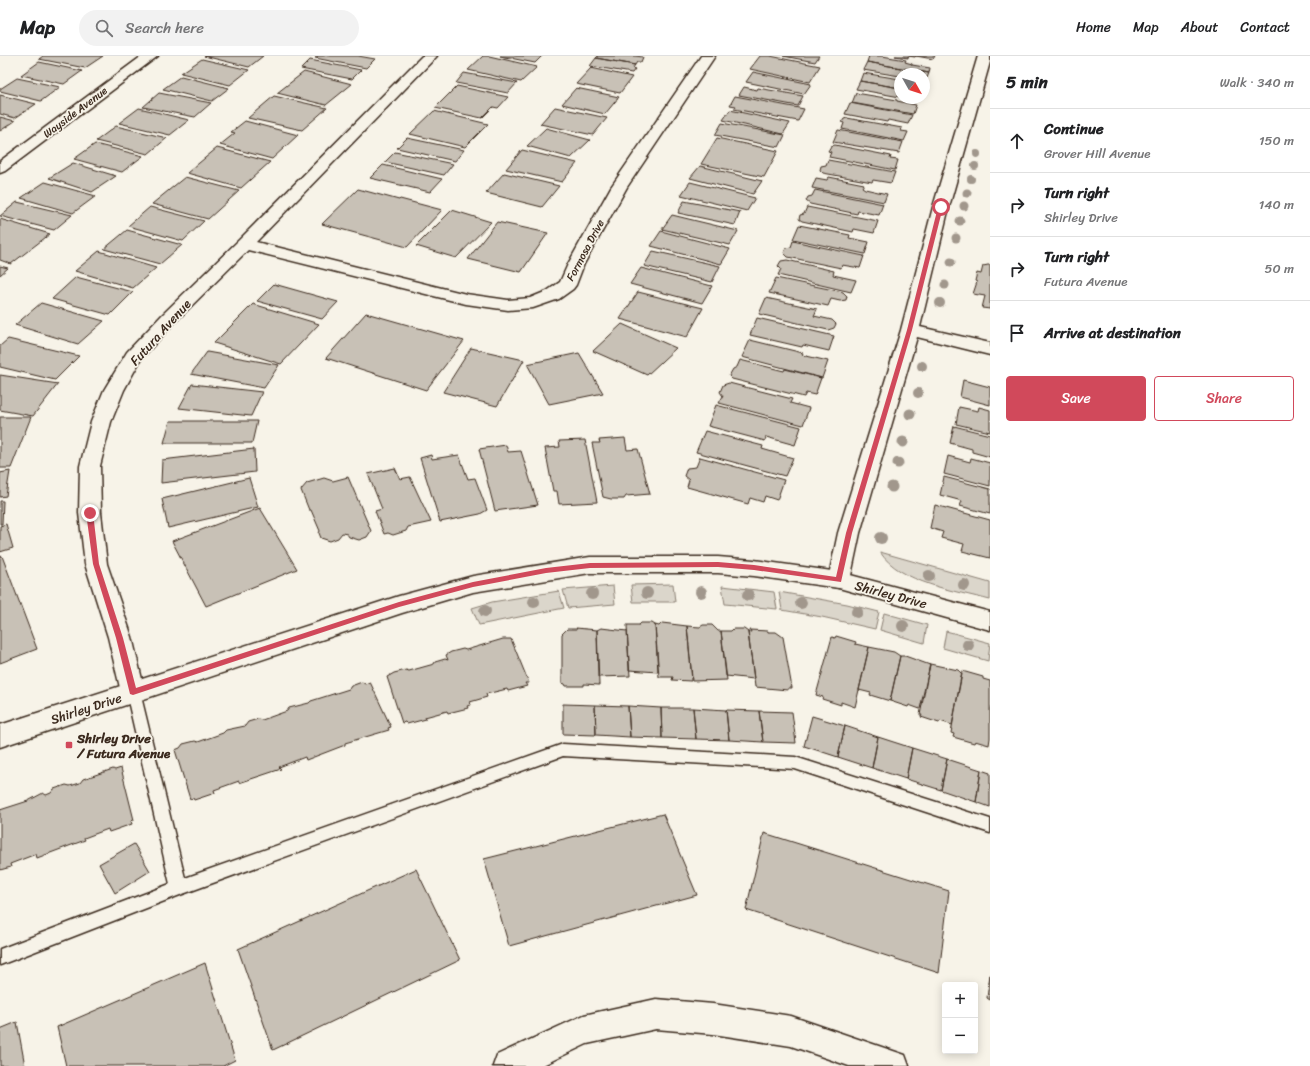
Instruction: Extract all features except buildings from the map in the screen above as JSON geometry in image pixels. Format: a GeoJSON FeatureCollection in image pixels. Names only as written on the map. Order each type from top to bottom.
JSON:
{"type":"FeatureCollection","features":[{"type":"Feature","properties":{"kind":"street","name":"Wayside Avenue"},"geometry":{"type":"LineString","coordinates":[[2,165],[151,56]]}},
{"type":"Feature","properties":{"kind":"street","name":"Futura Avenue"},"geometry":{"type":"LineString","coordinates":[[133,692],[120,638],[96,564],[90,513],[90,466],[101,422],[114,390],[134,356],[168,319],[245,244],[430,56]]}},
{"type":"Feature","properties":{"kind":"street","name":"Formosa Drive"},"geometry":{"type":"LineString","coordinates":[[245,244],[466,300],[508,306],[532,303],[553,295],[567,285],[576,264],[619,187],[708,56]]}},
{"type":"Feature","properties":{"kind":"street"},"geometry":{"type":"LineString","coordinates":[[839,580],[849,533],[910,330],[941,207],[985,56]]}},
{"type":"Feature","properties":{"kind":"street"},"geometry":{"type":"LineString","coordinates":[[910,330],[990,349]]}},
{"type":"Feature","properties":{"kind":"street","name":"Shirley Drive"},"geometry":{"type":"LineString","coordinates":[[0,736],[399,605],[473,584],[590,565],[718,565],[754,568],[839,580],[990,622]]}},
{"type":"Feature","properties":{"kind":"street"},"geometry":{"type":"LineString","coordinates":[[508,1066],[584,1030],[656,1014],[713,1019],[791,1031],[894,1066]]}},
{"type":"Feature","properties":{"kind":"lane"},"geometry":{"type":"LineString","coordinates":[[133,692],[179,888]]}},
{"type":"Feature","properties":{"kind":"lane"},"geometry":{"type":"LineString","coordinates":[[0,957],[179,888],[563,750],[795,763],[990,826]]}},
{"type":"Feature","properties":{"kind":"shaded area"},"geometry":{"type":"Polygon","coordinates":[[[880,552],[990,583],[990,600],[946,589],[915,578],[889,563],[880,552]]]}},
{"type":"Feature","properties":{"kind":"shaded area"},"geometry":{"type":"Polygon","coordinates":[[[673,584],[675,602],[633,602],[631,585],[673,584]]]}},
{"type":"Feature","properties":{"kind":"shaded area"},"geometry":{"type":"Polygon","coordinates":[[[613,586],[615,604],[568,608],[563,590],[613,586]]]}},
{"type":"Feature","properties":{"kind":"shaded area"},"geometry":{"type":"Polygon","coordinates":[[[722,586],[774,592],[777,609],[725,604],[722,586]]]}},
{"type":"Feature","properties":{"kind":"shaded area"},"geometry":{"type":"Polygon","coordinates":[[[559,591],[564,608],[479,625],[472,608],[492,602],[559,591]]]}},
{"type":"Feature","properties":{"kind":"shaded area"},"geometry":{"type":"Polygon","coordinates":[[[779,592],[847,604],[879,612],[875,629],[782,610],[779,592]]]}},
{"type":"Feature","properties":{"kind":"shaded area"},"geometry":{"type":"Polygon","coordinates":[[[884,613],[927,625],[924,643],[880,630],[884,613]]]}},
{"type":"Feature","properties":{"kind":"shaded area"},"geometry":{"type":"Polygon","coordinates":[[[946,631],[990,643],[988,661],[943,648],[946,631]]]}},
{"type":"Feature","properties":{"kind":"place","name":"Shirley Drive / Futura Avenue"},"geometry":{"type":"Point","coordinates":[69,745]}},
{"type":"Feature","properties":{"kind":"route"},"geometry":{"type":"LineString","coordinates":[[90,513],[96,564],[120,638],[133,692],[399,605],[473,584],[546,571],[590,565],[718,565],[754,568],[839,580],[849,533],[910,330],[941,207]]}}]}
